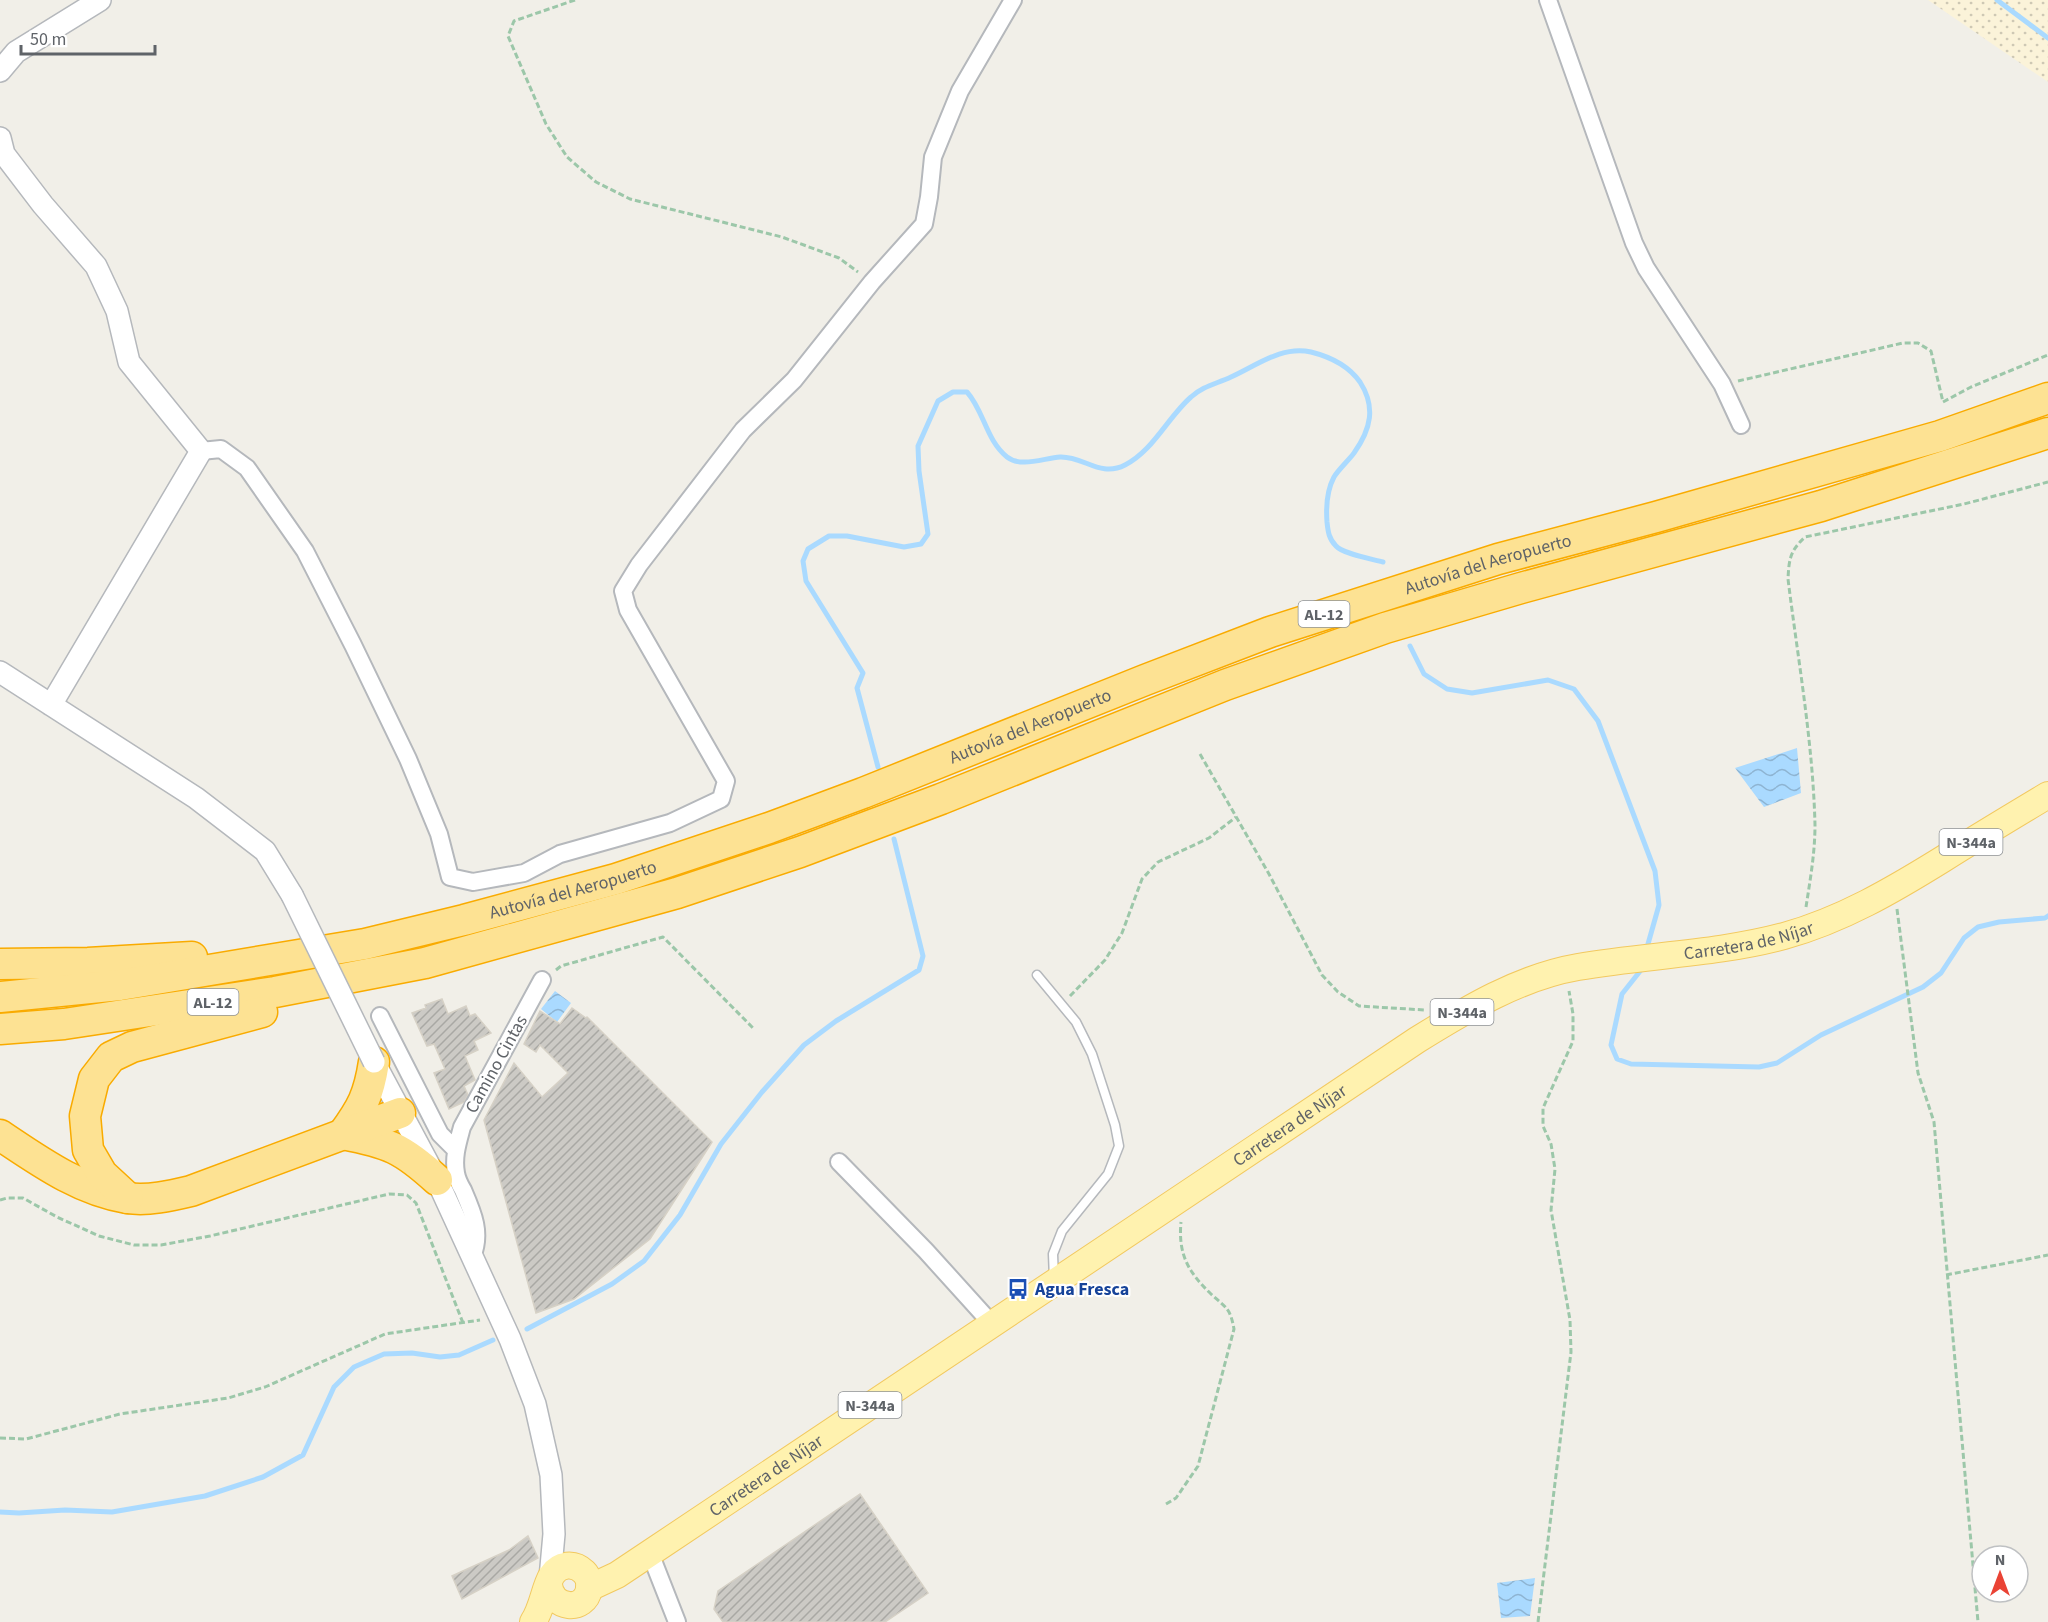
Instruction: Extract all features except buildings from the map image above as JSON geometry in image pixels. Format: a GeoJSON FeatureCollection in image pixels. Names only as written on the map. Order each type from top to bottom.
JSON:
{"type":"FeatureCollection","features":[{"type":"Feature","properties":{"kind":"highway","name":"Autovía del Aeropuerto"},"geometry":{"type":"LineString","coordinates":[[0,997],[120,985],[365,944],[464,921],[616,879],[863,794],[1270,632],[1498,559],[1689,508],[1940,436],[2048,398]]}},
{"type":"Feature","properties":{"kind":"highway","name":"Autovía del Aeropuerto"},"geometry":{"type":"LineString","coordinates":[[0,1029],[64,1024],[251,996],[425,963],[543,932],[677,893],[800,852],[1225,685],[1385,628],[1821,506],[2048,433]]}},
{"type":"Feature","properties":{"kind":"highway"},"geometry":{"type":"LineString","coordinates":[[0,964],[78,963],[225,955],[365,944]]}},
{"type":"Feature","properties":{"kind":"highway"},"geometry":{"type":"LineString","coordinates":[[128,1198],[102,1174],[88,1150],[85,1116],[94,1079],[111,1057],[143,1044],[298,1002],[425,963]]}},
{"type":"Feature","properties":{"kind":"highway"},"geometry":{"type":"LineString","coordinates":[[343,1134],[358,1113],[370,1090],[374,1062]]}},
{"type":"Feature","properties":{"kind":"highway"},"geometry":{"type":"LineString","coordinates":[[0,1135],[50,1169],[93,1188],[128,1198],[157,1198],[190,1191],[400,1113]]}},
{"type":"Feature","properties":{"kind":"highway"},"geometry":{"type":"LineString","coordinates":[[343,1134],[378,1141],[401,1150],[437,1180]]}},
{"type":"Feature","properties":{"kind":"main road","name":"Carretera de Níjar"},"geometry":{"type":"LineString","coordinates":[[558,1583],[578,1567],[587,1575],[589,1588],[617,1575],[1462,1012],[1507,989],[1576,967],[1716,950],[1802,930],[1858,908],[2048,795]]}},
{"type":"Feature","properties":{"kind":"main road"},"geometry":{"type":"LineString","coordinates":[[533,1622],[558,1583]]}},
{"type":"Feature","properties":{"kind":"main road"},"geometry":{"type":"LineString","coordinates":[[542,1622],[558,1583]]}},
{"type":"Feature","properties":{"kind":"street"},"geometry":{"type":"LineString","coordinates":[[0,71],[16,52],[100,0]]}},
{"type":"Feature","properties":{"kind":"street"},"geometry":{"type":"LineString","coordinates":[[201,452],[220,449],[247,468],[305,551],[408,759],[439,834],[450,877],[473,882],[524,873],[560,854],[670,823],[721,798],[726,781],[628,610],[623,591],[639,565],[743,430],[794,380],[872,282],[924,224],[933,157],[937,146],[960,91],[1013,0]]}},
{"type":"Feature","properties":{"kind":"street"},"geometry":{"type":"LineString","coordinates":[[1548,0],[1634,243],[1647,268],[1722,384],[1741,425]]}},
{"type":"Feature","properties":{"kind":"street"},"geometry":{"type":"LineString","coordinates":[[0,138],[4,154],[43,205],[96,266],[117,311],[129,362],[201,452]]}},
{"type":"Feature","properties":{"kind":"street"},"geometry":{"type":"LineString","coordinates":[[51,705],[201,452]]}},
{"type":"Feature","properties":{"kind":"street"},"geometry":{"type":"LineString","coordinates":[[0,672],[195,798],[265,851],[292,895],[374,1062],[437,1180],[500,1317],[535,1404],[551,1475],[558,1583]]}},
{"type":"Feature","properties":{"kind":"street","name":"Camino Cintas"},"geometry":{"type":"LineString","coordinates":[[472,1257],[476,1249],[478,1233],[456,1174],[455,1149],[462,1127],[542,980]]}},
{"type":"Feature","properties":{"kind":"street"},"geometry":{"type":"LineString","coordinates":[[380,1016],[440,1134],[455,1149]]}},
{"type":"Feature","properties":{"kind":"street"},"geometry":{"type":"LineString","coordinates":[[840,1162],[934,1259],[992,1324]]}},
{"type":"Feature","properties":{"kind":"street"},"geometry":{"type":"LineString","coordinates":[[650,1553],[677,1622]]}},
{"type":"Feature","properties":{"kind":"lane"},"geometry":{"type":"LineString","coordinates":[[1038,975],[1076,1022],[1092,1054],[1115,1125],[1119,1146],[1108,1174],[1062,1231],[1053,1254],[1055,1282]]}},
{"type":"Feature","properties":{"kind":"path"},"geometry":{"type":"LineString","coordinates":[[575,0],[514,21],[508,36],[546,124],[567,157],[596,182],[630,199],[782,237],[840,258],[872,282]]}},
{"type":"Feature","properties":{"kind":"path"},"geometry":{"type":"LineString","coordinates":[[1722,384],[1903,343],[1918,343],[1931,351],[1942,402],[1971,387],[2048,355]]}},
{"type":"Feature","properties":{"kind":"path"},"geometry":{"type":"LineString","coordinates":[[1802,930],[1815,827],[1809,740],[1788,579],[1789,558],[1805,537],[1964,504],[2048,482]]}},
{"type":"Feature","properties":{"kind":"path"},"geometry":{"type":"LineString","coordinates":[[1200,754],[1269,874],[1322,975],[1338,992],[1359,1006],[1428,1010]]}},
{"type":"Feature","properties":{"kind":"path"},"geometry":{"type":"LineString","coordinates":[[1061,1004],[1105,960],[1122,933],[1142,879],[1158,862],[1209,838],[1236,817]]}},
{"type":"Feature","properties":{"kind":"path"},"geometry":{"type":"LineString","coordinates":[[1894,888],[1918,1073],[1934,1122],[1978,1622]]}},
{"type":"Feature","properties":{"kind":"path"},"geometry":{"type":"LineString","coordinates":[[542,980],[561,966],[663,937],[754,1029]]}},
{"type":"Feature","properties":{"kind":"path"},"geometry":{"type":"LineString","coordinates":[[1538,1622],[1571,1352],[1570,1320],[1551,1210],[1555,1169],[1551,1144],[1544,1126],[1544,1108],[1573,1041],[1573,1014],[1569,990],[1576,967]]}},
{"type":"Feature","properties":{"kind":"path"},"geometry":{"type":"LineString","coordinates":[[0,1200],[22,1198],[99,1236],[134,1245],[160,1245],[210,1236],[357,1200],[389,1194],[407,1195],[416,1203],[463,1323]]}},
{"type":"Feature","properties":{"kind":"path"},"geometry":{"type":"LineString","coordinates":[[1167,1504],[1176,1498],[1198,1466],[1234,1329],[1232,1315],[1226,1305],[1211,1294],[1189,1268],[1181,1253],[1181,1210],[1177,1201]]}},
{"type":"Feature","properties":{"kind":"path"},"geometry":{"type":"LineString","coordinates":[[1946,1275],[2048,1255]]}},
{"type":"Feature","properties":{"kind":"path"},"geometry":{"type":"LineString","coordinates":[[0,1438],[26,1439],[120,1414],[228,1398],[265,1387],[386,1334],[500,1317]]}},
{"type":"Feature","properties":{"kind":"sand"},"geometry":{"type":"Polygon","coordinates":[[[1928,0],[2048,0],[2048,82],[1928,0]]]}},
{"type":"Feature","properties":{"kind":"water"},"geometry":{"type":"Polygon","coordinates":[[[1797,748],[1801,793],[1764,807],[1735,768],[1797,748]]]}},
{"type":"Feature","properties":{"kind":"water"},"geometry":{"type":"Polygon","coordinates":[[[555,991],[571,1003],[557,1022],[541,1009],[555,991]]]}},
{"type":"Feature","properties":{"kind":"water"},"geometry":{"type":"Polygon","coordinates":[[[1535,1578],[1530,1616],[1501,1618],[1497,1583],[1535,1578]]]}},
{"type":"Feature","properties":{"kind":"waterway"},"geometry":{"type":"LineString","coordinates":[[1997,0],[2048,38]]}},
{"type":"Feature","properties":{"kind":"waterway"},"geometry":{"type":"LineString","coordinates":[[878,767],[857,688],[863,673],[806,581],[803,561],[808,549],[829,536],[847,536],[904,547],[921,544],[928,534],[919,471],[918,446],[938,401],[953,392],[967,392],[994,442],[1007,457],[1013,460],[1026,462],[1060,457],[1108,469],[1125,465],[1135,459],[1152,443],[1183,405],[1200,390],[1260,362],[1290,351],[1311,352],[1325,356],[1338,362],[1355,376],[1365,391],[1370,409],[1368,427],[1360,444],[1338,471],[1330,488],[1327,511],[1329,535],[1340,549],[1383,562]]}},
{"type":"Feature","properties":{"kind":"waterway"},"geometry":{"type":"LineString","coordinates":[[1410,646],[1424,674],[1447,689],[1472,693],[1548,680],[1574,689],[1598,721],[1655,871],[1659,905],[1648,944]]}},
{"type":"Feature","properties":{"kind":"waterway"},"geometry":{"type":"LineString","coordinates":[[527,1329],[612,1284],[644,1261],[680,1215],[721,1144],[762,1092],[804,1045],[836,1021],[919,970],[923,956],[894,839]]}},
{"type":"Feature","properties":{"kind":"waterway"},"geometry":{"type":"LineString","coordinates":[[1641,970],[1622,994],[1611,1045],[1617,1059],[1631,1064],[1759,1067],[1777,1063],[1821,1035],[1923,987],[1941,973],[1964,938],[1978,927],[2048,916]]}},
{"type":"Feature","properties":{"kind":"waterway"},"geometry":{"type":"LineString","coordinates":[[0,1512],[65,1510],[112,1512],[205,1496],[263,1477],[303,1455],[334,1387],[354,1367],[384,1354],[412,1353],[440,1357],[459,1355],[493,1340]]}},
{"type":"Feature","properties":{"kind":"place","name":"Agua Fresca"},"geometry":{"type":"Point","coordinates":[1018,1289]}}]}
